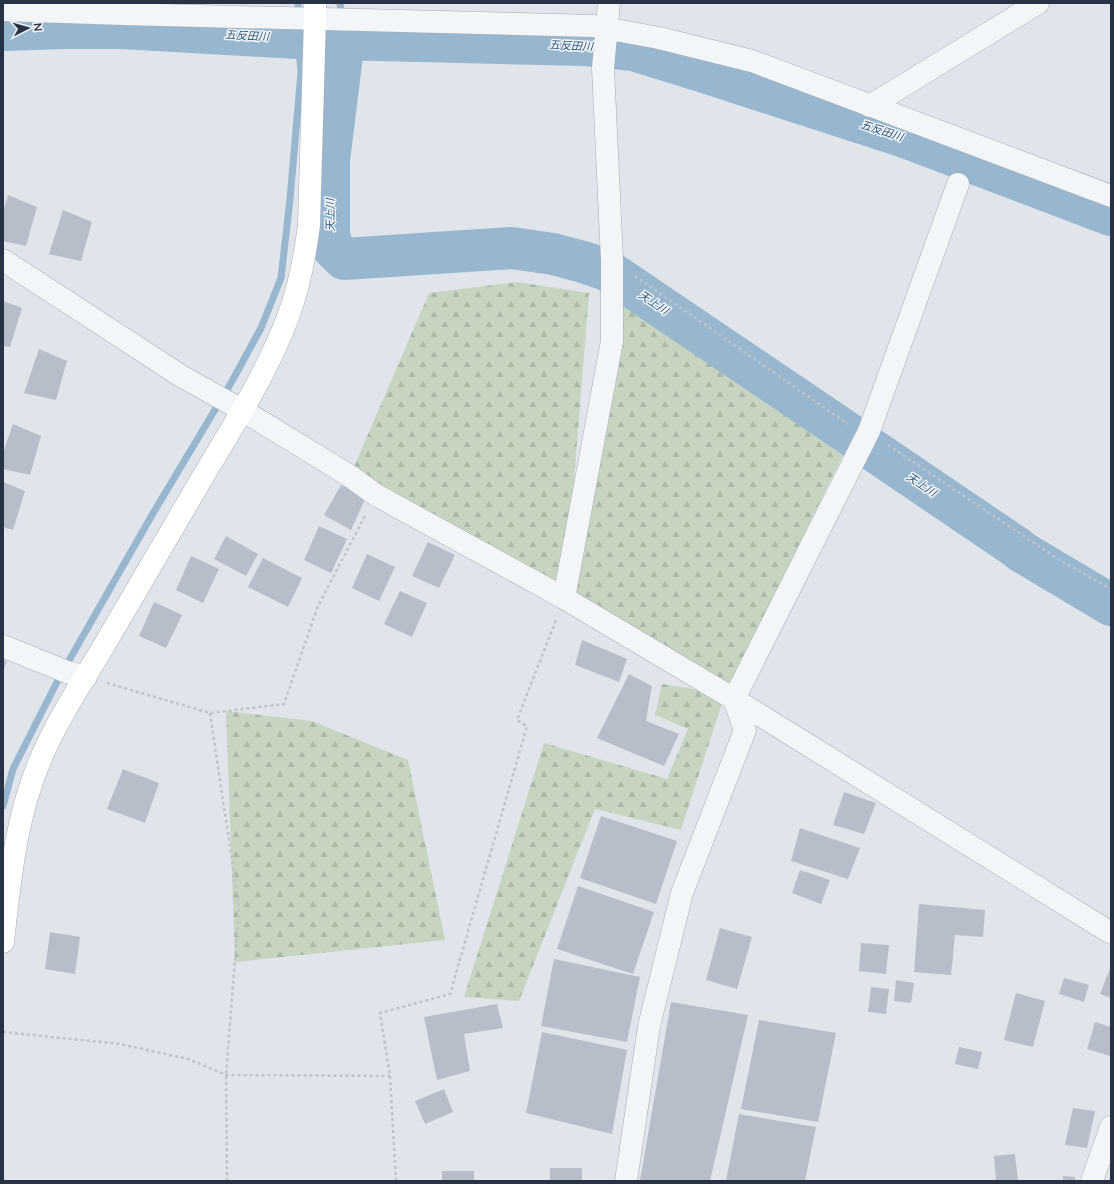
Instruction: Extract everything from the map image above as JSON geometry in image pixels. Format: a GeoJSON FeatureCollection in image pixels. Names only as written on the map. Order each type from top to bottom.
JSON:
{"type":"FeatureCollection","features":[{"type":"Feature","properties":{"kind":"street"},"geometry":{"type":"LineString","coordinates":[[564,598],[612,341],[613,274],[603,68],[609,3]]}},
{"type":"Feature","properties":{"kind":"street"},"geometry":{"type":"LineString","coordinates":[[870,106],[1038,3]]}},
{"type":"Feature","properties":{"kind":"street"},"geometry":{"type":"LineString","coordinates":[[3,10],[123,14],[318,17],[357,20],[594,26],[606,41]]}},
{"type":"Feature","properties":{"kind":"street"},"geometry":{"type":"LineString","coordinates":[[3,942],[17,835],[26,799],[42,756],[69,672],[228,403],[276,344],[288,317],[298,286],[305,255],[309,225],[314,55],[318,17]]}},
{"type":"Feature","properties":{"kind":"street"},"geometry":{"type":"LineString","coordinates":[[606,41],[659,38],[752,61],[1111,196]]}},
{"type":"Feature","properties":{"kind":"street"},"geometry":{"type":"LineString","coordinates":[[626,1181],[649,1026],[682,893],[745,730],[734,699],[863,443],[958,184]]}},
{"type":"Feature","properties":{"kind":"street"},"geometry":{"type":"LineString","coordinates":[[3,260],[181,376],[350,476],[376,495],[564,598],[734,699],[1111,932]]}},
{"type":"Feature","properties":{"kind":"street"},"geometry":{"type":"LineString","coordinates":[[3,646],[69,672]]}},
{"type":"Feature","properties":{"kind":"street"},"geometry":{"type":"LineString","coordinates":[[1092,1181],[1111,1127]]}},
{"type":"Feature","properties":{"kind":"path"},"geometry":{"type":"LineString","coordinates":[[69,672],[210,713],[284,704],[318,606],[376,495]]}},
{"type":"Feature","properties":{"kind":"path"},"geometry":{"type":"LineString","coordinates":[[396,1181],[390,1076],[380,1013],[450,994],[527,726],[517,720],[564,598]]}},
{"type":"Feature","properties":{"kind":"path"},"geometry":{"type":"LineString","coordinates":[[210,713],[239,908],[226,1075],[227,1181]]}},
{"type":"Feature","properties":{"kind":"path"},"geometry":{"type":"LineString","coordinates":[[3,1032],[120,1044],[188,1059],[226,1075],[390,1076]]}},
{"type":"Feature","properties":{"kind":"green space"},"geometry":{"type":"Polygon","coordinates":[[[517,282],[589,293],[565,593],[622,298],[845,451],[725,694],[681,830],[595,809],[519,1001],[464,997],[544,743],[667,779],[688,729],[655,715],[662,684],[724,694],[350,476],[429,293],[517,282]]]}},
{"type":"Feature","properties":{"kind":"green space"},"geometry":{"type":"Polygon","coordinates":[[[226,711],[312,721],[408,760],[445,940],[235,962],[226,711]]]}},
{"type":"Feature","properties":{"kind":"building"},"geometry":{"type":"Polygon","coordinates":[[[8,195],[37,207],[26,246],[3,241],[3,211],[8,195]]]}},
{"type":"Feature","properties":{"kind":"building"},"geometry":{"type":"Polygon","coordinates":[[[63,210],[92,222],[81,261],[49,254],[63,210]]]}},
{"type":"Feature","properties":{"kind":"building"},"geometry":{"type":"Polygon","coordinates":[[[3,301],[22,308],[10,347],[3,346],[3,301]]]}},
{"type":"Feature","properties":{"kind":"building"},"geometry":{"type":"Polygon","coordinates":[[[39,349],[67,361],[56,400],[24,393],[39,349]]]}},
{"type":"Feature","properties":{"kind":"building"},"geometry":{"type":"Polygon","coordinates":[[[13,424],[41,436],[30,475],[3,469],[3,453],[13,424]]]}},
{"type":"Feature","properties":{"kind":"building"},"geometry":{"type":"Polygon","coordinates":[[[3,482],[25,491],[13,530],[3,527],[3,482]]]}},
{"type":"Feature","properties":{"kind":"building"},"geometry":{"type":"Polygon","coordinates":[[[341,485],[366,497],[351,530],[324,515],[341,485]]]}},
{"type":"Feature","properties":{"kind":"building"},"geometry":{"type":"Polygon","coordinates":[[[319,526],[347,539],[331,573],[304,560],[319,526]]]}},
{"type":"Feature","properties":{"kind":"building"},"geometry":{"type":"Polygon","coordinates":[[[226,536],[258,554],[246,576],[214,559],[226,536]]]}},
{"type":"Feature","properties":{"kind":"building"},"geometry":{"type":"Polygon","coordinates":[[[428,542],[455,555],[439,588],[412,576],[428,542]]]}},
{"type":"Feature","properties":{"kind":"building"},"geometry":{"type":"Polygon","coordinates":[[[367,554],[395,567],[379,601],[352,588],[367,554]]]}},
{"type":"Feature","properties":{"kind":"building"},"geometry":{"type":"Polygon","coordinates":[[[191,556],[219,569],[203,603],[176,590],[191,556]]]}},
{"type":"Feature","properties":{"kind":"building"},"geometry":{"type":"Polygon","coordinates":[[[263,558],[302,578],[288,607],[248,587],[263,558]]]}},
{"type":"Feature","properties":{"kind":"building"},"geometry":{"type":"Polygon","coordinates":[[[400,591],[427,603],[412,637],[384,624],[400,591]]]}},
{"type":"Feature","properties":{"kind":"building"},"geometry":{"type":"Polygon","coordinates":[[[154,602],[182,615],[166,648],[139,636],[154,602]]]}},
{"type":"Feature","properties":{"kind":"building"},"geometry":{"type":"Polygon","coordinates":[[[582,640],[627,659],[619,682],[575,665],[582,640]]]}},
{"type":"Feature","properties":{"kind":"building"},"geometry":{"type":"Polygon","coordinates":[[[3,660],[7,661],[3,671],[3,660]]]}},
{"type":"Feature","properties":{"kind":"building"},"geometry":{"type":"Polygon","coordinates":[[[629,674],[652,686],[646,721],[679,734],[664,766],[597,738],[629,674]]]}},
{"type":"Feature","properties":{"kind":"building"},"geometry":{"type":"Polygon","coordinates":[[[123,769],[159,783],[145,823],[107,809],[123,769]]]}},
{"type":"Feature","properties":{"kind":"building"},"geometry":{"type":"Polygon","coordinates":[[[844,792],[876,803],[864,834],[833,825],[844,792]]]}},
{"type":"Feature","properties":{"kind":"building"},"geometry":{"type":"Polygon","coordinates":[[[601,816],[677,841],[656,904],[580,878],[601,816]]]}},
{"type":"Feature","properties":{"kind":"building"},"geometry":{"type":"Polygon","coordinates":[[[800,828],[860,848],[848,879],[791,861],[800,828]]]}},
{"type":"Feature","properties":{"kind":"building"},"geometry":{"type":"Polygon","coordinates":[[[800,870],[830,880],[821,904],[792,893],[800,870]]]}},
{"type":"Feature","properties":{"kind":"building"},"geometry":{"type":"Polygon","coordinates":[[[578,886],[654,912],[633,974],[557,949],[578,886]]]}},
{"type":"Feature","properties":{"kind":"building"},"geometry":{"type":"Polygon","coordinates":[[[919,904],[985,910],[983,937],[955,935],[951,975],[914,972],[919,904]]]}},
{"type":"Feature","properties":{"kind":"building"},"geometry":{"type":"Polygon","coordinates":[[[720,928],[752,937],[737,989],[706,980],[720,928]]]}},
{"type":"Feature","properties":{"kind":"building"},"geometry":{"type":"Polygon","coordinates":[[[50,932],[80,937],[75,974],[45,969],[50,932]]]}},
{"type":"Feature","properties":{"kind":"building"},"geometry":{"type":"Polygon","coordinates":[[[861,943],[889,945],[886,974],[859,971],[861,943]]]}},
{"type":"Feature","properties":{"kind":"building"},"geometry":{"type":"Polygon","coordinates":[[[554,959],[640,977],[627,1042],[541,1026],[554,959]]]}},
{"type":"Feature","properties":{"kind":"building"},"geometry":{"type":"Polygon","coordinates":[[[1111,966],[1111,998],[1100,994],[1111,966]]]}},
{"type":"Feature","properties":{"kind":"building"},"geometry":{"type":"Polygon","coordinates":[[[1064,978],[1089,985],[1084,1002],[1059,994],[1064,978]]]}},
{"type":"Feature","properties":{"kind":"building"},"geometry":{"type":"Polygon","coordinates":[[[896,980],[914,983],[911,1003],[894,1001],[896,980]]]}},
{"type":"Feature","properties":{"kind":"building"},"geometry":{"type":"Polygon","coordinates":[[[871,987],[889,989],[886,1014],[868,1012],[871,987]]]}},
{"type":"Feature","properties":{"kind":"building"},"geometry":{"type":"Polygon","coordinates":[[[1016,993],[1045,1001],[1033,1047],[1004,1040],[1016,993]]]}},
{"type":"Feature","properties":{"kind":"building"},"geometry":{"type":"Polygon","coordinates":[[[671,1002],[748,1015],[710,1181],[640,1181],[671,1002]]]}},
{"type":"Feature","properties":{"kind":"building"},"geometry":{"type":"Polygon","coordinates":[[[497,1004],[503,1028],[464,1034],[470,1071],[437,1080],[424,1017],[497,1004]]]}},
{"type":"Feature","properties":{"kind":"building"},"geometry":{"type":"Polygon","coordinates":[[[759,1020],[836,1033],[818,1122],[741,1109],[759,1020]]]}},
{"type":"Feature","properties":{"kind":"building"},"geometry":{"type":"Polygon","coordinates":[[[1095,1022],[1111,1027],[1110,1056],[1087,1049],[1095,1022]]]}},
{"type":"Feature","properties":{"kind":"building"},"geometry":{"type":"Polygon","coordinates":[[[542,1032],[627,1050],[612,1134],[526,1113],[542,1032]]]}},
{"type":"Feature","properties":{"kind":"building"},"geometry":{"type":"Polygon","coordinates":[[[959,1047],[982,1052],[978,1069],[955,1064],[959,1047]]]}},
{"type":"Feature","properties":{"kind":"building"},"geometry":{"type":"Polygon","coordinates":[[[444,1089],[453,1112],[425,1124],[415,1101],[444,1089]]]}},
{"type":"Feature","properties":{"kind":"building"},"geometry":{"type":"Polygon","coordinates":[[[1073,1108],[1095,1111],[1087,1148],[1065,1145],[1073,1108]]]}},
{"type":"Feature","properties":{"kind":"building"},"geometry":{"type":"Polygon","coordinates":[[[739,1114],[816,1127],[805,1181],[726,1181],[739,1114]]]}},
{"type":"Feature","properties":{"kind":"building"},"geometry":{"type":"Polygon","coordinates":[[[1015,1154],[1018,1181],[996,1181],[994,1156],[1015,1154]]]}},
{"type":"Feature","properties":{"kind":"building"},"geometry":{"type":"Polygon","coordinates":[[[550,1168],[582,1168],[582,1181],[550,1181],[550,1168]]]}},
{"type":"Feature","properties":{"kind":"building"},"geometry":{"type":"Polygon","coordinates":[[[442,1171],[474,1171],[474,1181],[442,1181],[442,1171]]]}},
{"type":"Feature","properties":{"kind":"building"},"geometry":{"type":"Polygon","coordinates":[[[1063,1176],[1075,1177],[1075,1181],[1063,1181],[1063,1176]]]}},
{"type":"Feature","properties":{"kind":"waterway"},"geometry":{"type":"LineString","coordinates":[[3,806],[13,769],[59,678],[152,515],[231,383],[261,328],[281,278],[290,199],[301,72],[298,38],[298,3]]}},
{"type":"Feature","properties":{"kind":"waterway"},"geometry":{"type":"LineString","coordinates":[[340,3],[344,39]]}},
{"type":"Feature","properties":{"kind":"waterway","name":"五反田川"},"geometry":{"type":"LineString","coordinates":[[3,30],[122,28],[298,38],[585,45],[633,50],[905,137],[1111,215]]}},
{"type":"Feature","properties":{"kind":"waterway","name":"天上川"},"geometry":{"type":"LineString","coordinates":[[344,39],[329,160],[329,236],[333,248],[344,259],[512,248],[553,254],[607,270],[1022,552],[1111,605]]}}]}
